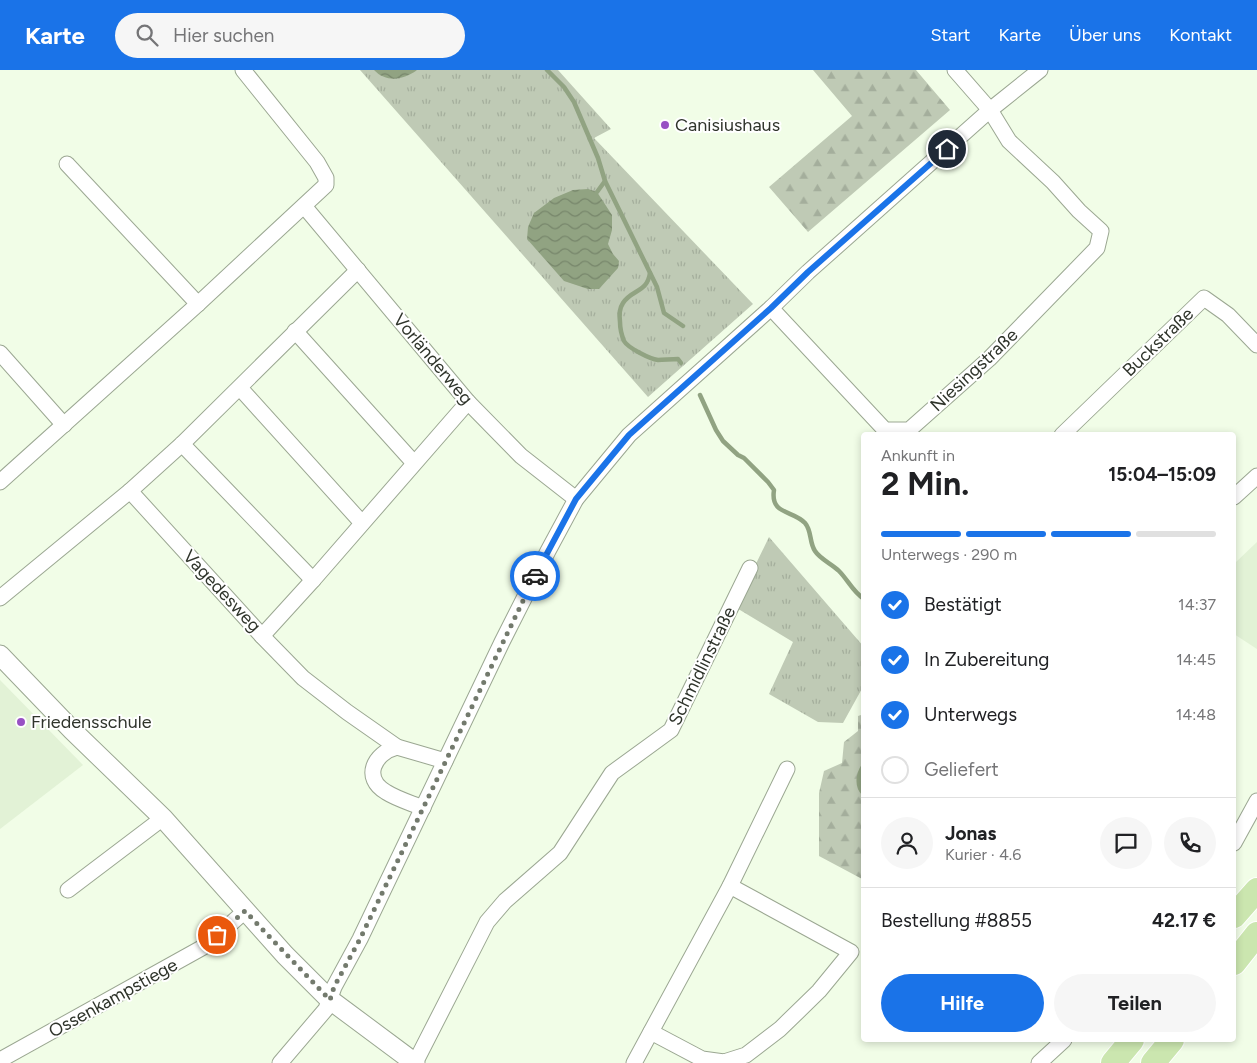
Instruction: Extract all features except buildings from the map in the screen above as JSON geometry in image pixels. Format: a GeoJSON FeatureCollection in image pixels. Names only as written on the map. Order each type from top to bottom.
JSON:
{"type":"FeatureCollection","features":[{"type":"Feature","properties":{"kind":"main road"},"geometry":{"type":"LineString","coordinates":[[1236,914],[1257,890]]}},
{"type":"Feature","properties":{"kind":"main road"},"geometry":{"type":"LineString","coordinates":[[1236,921],[1256,934],[1236,960]]}},
{"type":"Feature","properties":{"kind":"main road"},"geometry":{"type":"LineString","coordinates":[[1113,1063],[1130,1042]]}},
{"type":"Feature","properties":{"kind":"main road"},"geometry":{"type":"LineString","coordinates":[[1153,1063],[1170,1042]]}},
{"type":"Feature","properties":{"kind":"street"},"geometry":{"type":"LineString","coordinates":[[0,482],[198,304],[326,184],[323,171],[242,70]]}},
{"type":"Feature","properties":{"kind":"street"},"geometry":{"type":"LineString","coordinates":[[955,70],[990,110]]}},
{"type":"Feature","properties":{"kind":"street"},"geometry":{"type":"LineString","coordinates":[[280,1063],[326,1009],[334,987],[360,939],[539,568],[576,499],[629,435],[990,110],[1040,70]]}},
{"type":"Feature","properties":{"kind":"street","name":"Niesingstraße"},"geometry":{"type":"LineString","coordinates":[[771,308],[885,430],[909,430],[989,359],[1097,248],[1101,232],[1053,182],[1009,141],[990,110]]}},
{"type":"Feature","properties":{"kind":"street"},"geometry":{"type":"LineString","coordinates":[[66,164],[198,304]]}},
{"type":"Feature","properties":{"kind":"street","name":"Vorländerweg"},"geometry":{"type":"LineString","coordinates":[[304,206],[468,402],[521,456],[576,499]]}},
{"type":"Feature","properties":{"kind":"street"},"geometry":{"type":"LineString","coordinates":[[0,598],[130,491],[182,444],[358,270]]}},
{"type":"Feature","properties":{"kind":"street","name":"Buckstraße"},"geometry":{"type":"LineString","coordinates":[[1065,432],[1204,298],[1228,315],[1257,345]]}},
{"type":"Feature","properties":{"kind":"street"},"geometry":{"type":"LineString","coordinates":[[295,331],[414,463]]}},
{"type":"Feature","properties":{"kind":"street"},"geometry":{"type":"LineString","coordinates":[[0,353],[64,426]]}},
{"type":"Feature","properties":{"kind":"street"},"geometry":{"type":"LineString","coordinates":[[240,388],[362,523]]}},
{"type":"Feature","properties":{"kind":"street","name":"Vagedesweg"},"geometry":{"type":"LineString","coordinates":[[130,491],[262,636],[468,402]]}},
{"type":"Feature","properties":{"kind":"street"},"geometry":{"type":"LineString","coordinates":[[182,444],[313,580]]}},
{"type":"Feature","properties":{"kind":"street"},"geometry":{"type":"LineString","coordinates":[[1236,495],[1257,476]]}},
{"type":"Feature","properties":{"kind":"street","name":"Schmidlinstraße"},"geometry":{"type":"LineString","coordinates":[[415,1063],[487,922],[505,901],[560,853],[612,773],[671,730],[750,568]]}},
{"type":"Feature","properties":{"kind":"street"},"geometry":{"type":"LineString","coordinates":[[262,636],[303,678],[346,712],[397,747],[445,761]]}},
{"type":"Feature","properties":{"kind":"street"},"geometry":{"type":"LineString","coordinates":[[0,654],[72,730],[164,818],[245,911],[330,1000],[415,1063]]}},
{"type":"Feature","properties":{"kind":"street"},"geometry":{"type":"LineString","coordinates":[[397,747],[387,749],[375,760],[373,768],[374,777],[385,792],[423,808]]}},
{"type":"Feature","properties":{"kind":"street"},"geometry":{"type":"LineString","coordinates":[[634,1063],[730,886],[787,769]]}},
{"type":"Feature","properties":{"kind":"street"},"geometry":{"type":"LineString","coordinates":[[1236,839],[1257,801]]}},
{"type":"Feature","properties":{"kind":"street"},"geometry":{"type":"LineString","coordinates":[[68,890],[164,818]]}},
{"type":"Feature","properties":{"kind":"street"},"geometry":{"type":"LineString","coordinates":[[651,1032],[702,1060],[724,1062],[746,1055],[780,1029],[857,955],[730,886]]}},
{"type":"Feature","properties":{"kind":"street","name":"Ossenkampstiege"},"geometry":{"type":"LineString","coordinates":[[0,1060],[207,944],[245,911]]}},
{"type":"Feature","properties":{"kind":"street"},"geometry":{"type":"LineString","coordinates":[[1039,1063],[1062,1042]]}},
{"type":"Feature","properties":{"kind":"shaded area"},"geometry":{"type":"Polygon","coordinates":[[[1257,542],[1257,649],[1236,635],[1236,562],[1257,542]]]}},
{"type":"Feature","properties":{"kind":"shaded area","name":"Friedensschule"},"geometry":{"type":"Polygon","coordinates":[[[0,680],[83,765],[0,829],[0,680]]]}},
{"type":"Feature","properties":{"kind":"green space"},"geometry":{"type":"Polygon","coordinates":[[[360,70],[558,70],[611,129],[594,138],[753,304],[648,397],[360,70]]]}},
{"type":"Feature","properties":{"kind":"green space"},"geometry":{"type":"Polygon","coordinates":[[[813,70],[916,70],[950,110],[808,232],[769,187],[852,116],[813,70]]]}},
{"type":"Feature","properties":{"kind":"green space"},"geometry":{"type":"Polygon","coordinates":[[[769,537],[861,644],[861,690],[843,723],[818,722],[769,694],[793,642],[735,607],[769,537]]]}},
{"type":"Feature","properties":{"kind":"green space"},"geometry":{"type":"Polygon","coordinates":[[[861,715],[861,878],[819,856],[819,793],[824,771],[842,763],[844,742],[858,731],[858,716],[861,715]]]}},
{"type":"Feature","properties":{"kind":"water"},"geometry":{"type":"Polygon","coordinates":[[[374,70],[417,70],[395,79],[384,77],[374,70]]]}},
{"type":"Feature","properties":{"kind":"water"},"geometry":{"type":"Polygon","coordinates":[[[588,189],[597,192],[612,215],[612,230],[608,244],[619,261],[618,268],[599,289],[588,289],[564,281],[527,239],[528,227],[534,213],[554,198],[573,190],[588,189]]]}},
{"type":"Feature","properties":{"kind":"waterway"},"geometry":{"type":"LineString","coordinates":[[547,70],[564,87],[574,102],[598,158],[605,181],[657,287],[664,313],[683,326]]}},
{"type":"Feature","properties":{"kind":"waterway"},"geometry":{"type":"LineString","coordinates":[[597,192],[605,181]]}},
{"type":"Feature","properties":{"kind":"waterway"},"geometry":{"type":"LineString","coordinates":[[650,273],[643,288],[631,295],[623,303],[620,312],[623,339],[630,347],[650,358],[658,360],[678,359],[681,363]]}},
{"type":"Feature","properties":{"kind":"waterway"},"geometry":{"type":"LineString","coordinates":[[700,395],[723,441],[744,458],[768,482],[774,490],[775,504],[805,523],[809,529],[813,548],[817,554],[839,571],[861,596]]}},
{"type":"Feature","properties":{"kind":"waterway"},"geometry":{"type":"LineString","coordinates":[[861,770],[859,780],[861,791]]}},
{"type":"Feature","properties":{"kind":"way so far"},"geometry":{"type":"LineString","coordinates":[[217,935],[245,911],[330,1000],[334,987],[360,939],[535,576]]}},
{"type":"Feature","properties":{"kind":"place","name":"Canisiushaus"},"geometry":{"type":"Point","coordinates":[665,125]}},
{"type":"Feature","properties":{"kind":"place","name":"Friedensschule"},"geometry":{"type":"Point","coordinates":[21,722]}},
{"type":"Feature","properties":{"kind":"route"},"geometry":{"type":"LineString","coordinates":[[535,576],[576,499],[629,435],[947,149]]}}]}
